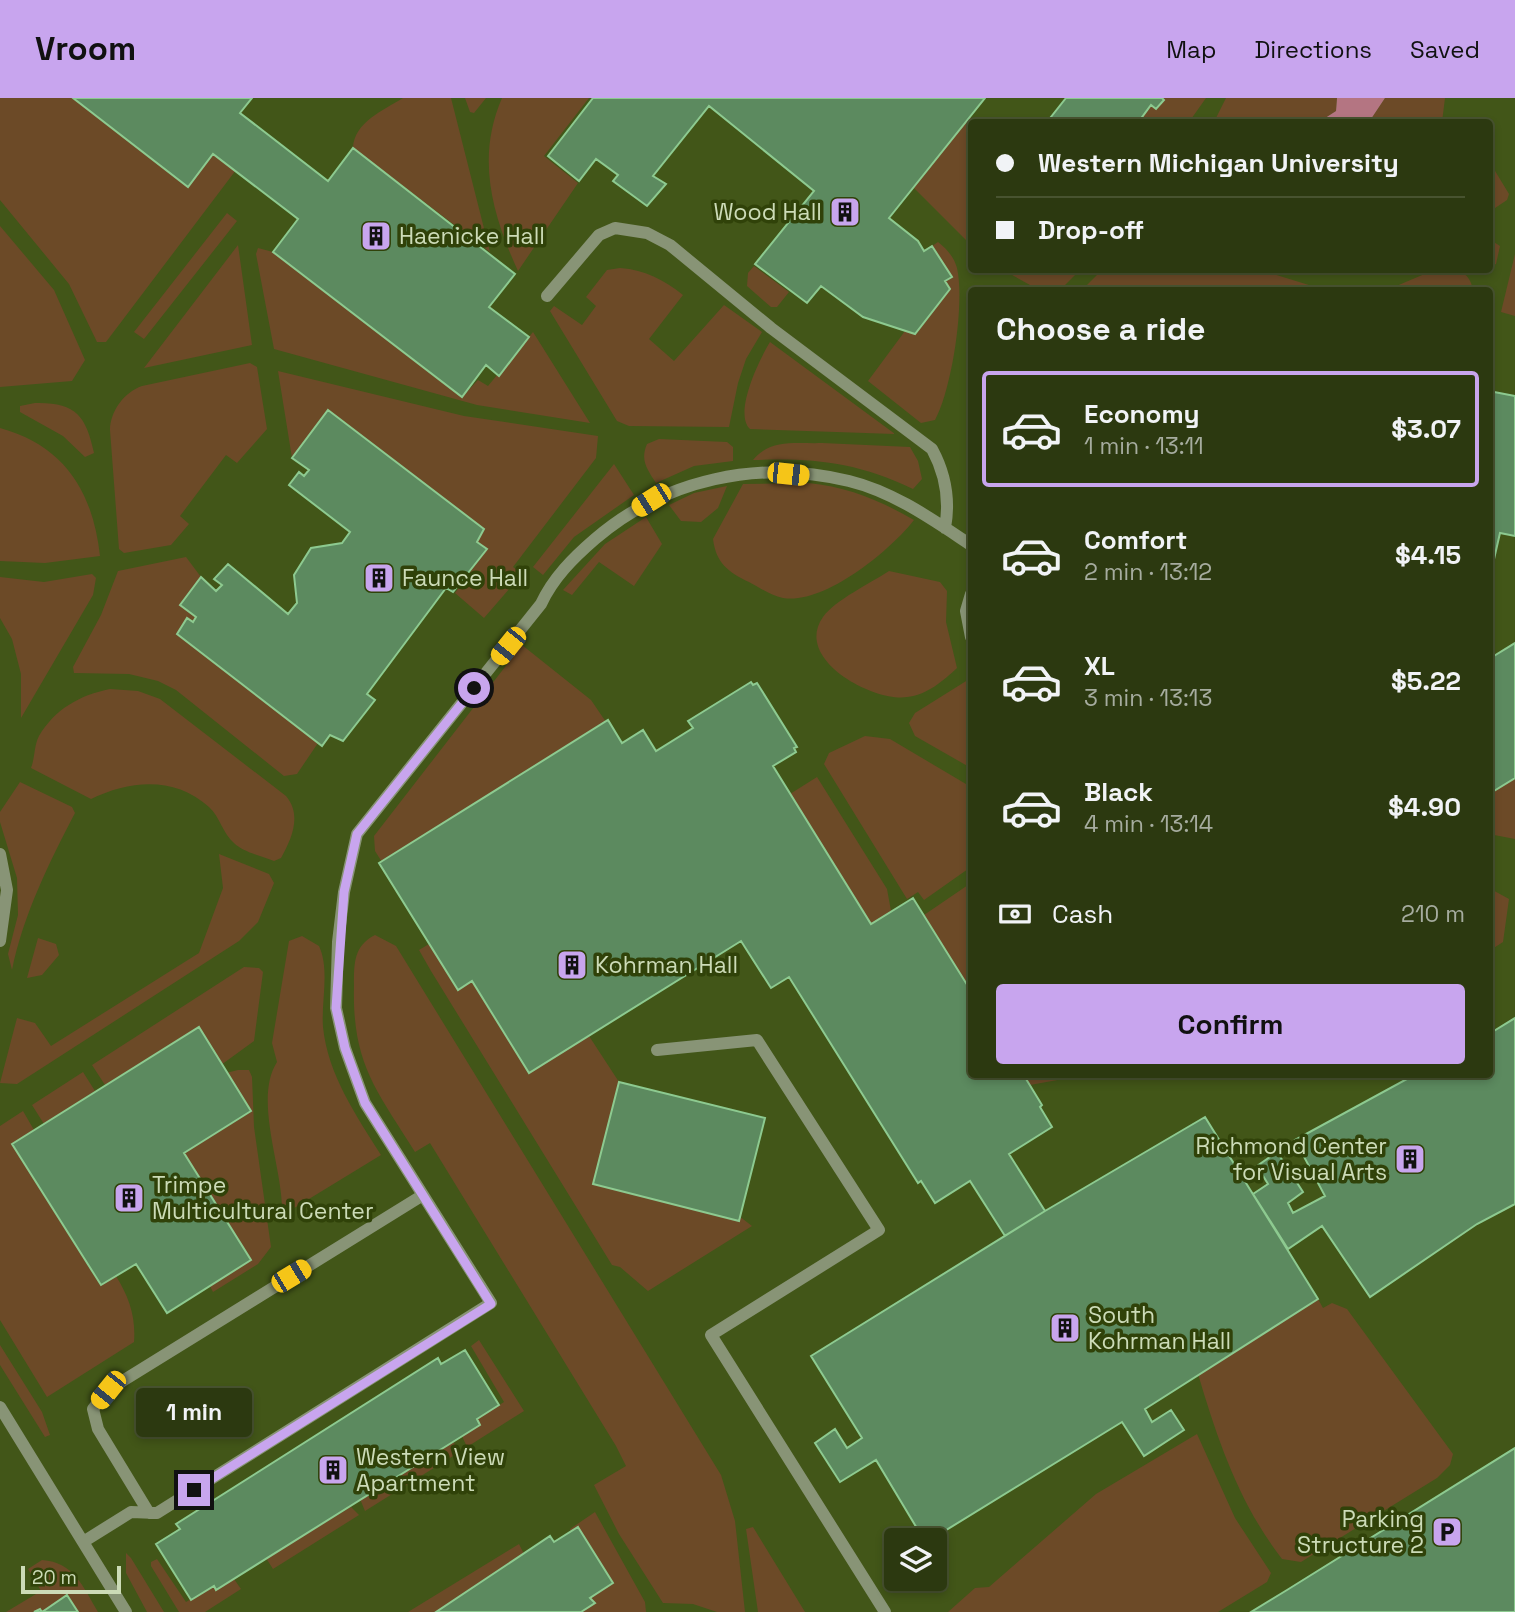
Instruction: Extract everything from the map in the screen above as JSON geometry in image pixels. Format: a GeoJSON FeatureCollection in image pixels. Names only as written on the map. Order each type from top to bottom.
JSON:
{"type":"FeatureCollection","features":[{"type":"Feature","properties":{"kind":"street"},"geometry":{"type":"LineString","coordinates":[[547,296],[599,235],[615,228],[630,229],[670,245],[771,328],[932,449],[941,467],[948,511],[945,528]]}},
{"type":"Feature","properties":{"kind":"street"},"geometry":{"type":"LineString","coordinates":[[83,1542],[131,1512],[157,1513],[491,1304],[365,1103],[345,1048],[336,1008],[344,892],[357,834],[541,604],[549,587],[581,552],[614,523],[651,500],[698,481],[755,473],[850,481],[910,505],[968,543]]}},
{"type":"Feature","properties":{"kind":"street"},"geometry":{"type":"LineString","coordinates":[[968,604],[968,621]]}},
{"type":"Feature","properties":{"kind":"street"},"geometry":{"type":"LineString","coordinates":[[0,941],[7,890],[1,856]]}},
{"type":"Feature","properties":{"kind":"street"},"geometry":{"type":"LineString","coordinates":[[657,1049],[757,1040],[879,1230],[711,1335],[885,1612]]}},
{"type":"Feature","properties":{"kind":"street"},"geometry":{"type":"LineString","coordinates":[[149,1513],[98,1429],[93,1409],[108,1390],[423,1195]]}},
{"type":"Feature","properties":{"kind":"street"},"geometry":{"type":"LineString","coordinates":[[0,1407],[126,1612]]}},
{"type":"Feature","properties":{"kind":"shaded area"},"geometry":{"type":"Polygon","coordinates":[[[0,98],[1515,98],[1515,1612],[0,1612],[0,98]]]}},
{"type":"Feature","properties":{"kind":"shaded area"},"geometry":{"type":"Polygon","coordinates":[[[0,98],[73,98],[187,186],[213,154],[236,170],[106,342],[97,342],[69,284],[0,200],[0,98]]]}},
{"type":"Feature","properties":{"kind":"shaded area"},"geometry":{"type":"Polygon","coordinates":[[[403,98],[451,98],[490,252],[353,148],[364,124],[403,98]]]}},
{"type":"Feature","properties":{"kind":"shaded area"},"geometry":{"type":"Polygon","coordinates":[[[465,98],[486,98],[474,113],[470,112],[465,98]]]}},
{"type":"Feature","properties":{"kind":"shaded area"},"geometry":{"type":"Polygon","coordinates":[[[502,98],[589,98],[544,156],[578,183],[518,271],[501,228],[490,186],[490,142],[502,98]]]}},
{"type":"Feature","properties":{"kind":"shaded area"},"geometry":{"type":"Polygon","coordinates":[[[1162,98],[1206,98],[1191,119],[1141,119],[1151,105],[1157,109],[1164,100],[1162,98]]]}},
{"type":"Feature","properties":{"kind":"shaded area"},"geometry":{"type":"Polygon","coordinates":[[[1226,98],[1337,98],[1336,111],[1324,119],[1216,119],[1226,98]]]}},
{"type":"Feature","properties":{"kind":"shaded area"},"geometry":{"type":"Polygon","coordinates":[[[1337,98],[1385,98],[1371,119],[1324,119],[1336,111],[1337,98]]]}},
{"type":"Feature","properties":{"kind":"shaded area"},"geometry":{"type":"Polygon","coordinates":[[[1385,98],[1445,98],[1442,119],[1371,119],[1385,98]]]}},
{"type":"Feature","properties":{"kind":"shaded area"},"geometry":{"type":"Polygon","coordinates":[[[968,120],[968,242],[914,188],[968,120]]]}},
{"type":"Feature","properties":{"kind":"shaded area"},"geometry":{"type":"Polygon","coordinates":[[[1493,168],[1509,194],[1507,200],[1493,209],[1493,168]]]}},
{"type":"Feature","properties":{"kind":"shaded area"},"geometry":{"type":"Polygon","coordinates":[[[227,213],[237,221],[144,339],[134,332],[227,213]]]}},
{"type":"Feature","properties":{"kind":"shaded area"},"geometry":{"type":"Polygon","coordinates":[[[0,226],[54,290],[85,360],[72,381],[0,387],[0,226]]]}},
{"type":"Feature","properties":{"kind":"shaded area"},"geometry":{"type":"Polygon","coordinates":[[[938,242],[950,254],[957,268],[958,323],[952,368],[941,406],[935,420],[921,423],[868,381],[905,331],[916,334],[950,289],[945,281],[951,277],[932,246],[938,242]]]}},
{"type":"Feature","properties":{"kind":"shaded area"},"geometry":{"type":"Polygon","coordinates":[[[1493,242],[1500,246],[1496,264],[1493,266],[1493,242]]]}},
{"type":"Feature","properties":{"kind":"shaded area"},"geometry":{"type":"Polygon","coordinates":[[[238,245],[252,345],[144,368],[238,245]]]}},
{"type":"Feature","properties":{"kind":"shaded area"},"geometry":{"type":"Polygon","coordinates":[[[258,248],[273,252],[462,397],[478,380],[488,386],[533,332],[590,423],[477,405],[274,349],[256,254],[258,248]]]}},
{"type":"Feature","properties":{"kind":"shaded area"},"geometry":{"type":"Polygon","coordinates":[[[1515,254],[1515,316],[1501,312],[1515,254]]]}},
{"type":"Feature","properties":{"kind":"shaded area"},"geometry":{"type":"Polygon","coordinates":[[[754,266],[789,292],[777,307],[771,307],[747,286],[748,273],[754,266]]]}},
{"type":"Feature","properties":{"kind":"shaded area"},"geometry":{"type":"Polygon","coordinates":[[[620,268],[654,277],[683,295],[649,339],[674,361],[724,305],[762,332],[746,359],[729,427],[629,426],[617,421],[550,311],[554,306],[582,325],[596,306],[586,297],[607,270],[620,268]]]}},
{"type":"Feature","properties":{"kind":"shaded area"},"geometry":{"type":"Polygon","coordinates":[[[1008,273],[1077,273],[1065,285],[1034,287],[1008,273]]]}},
{"type":"Feature","properties":{"kind":"shaded area"},"geometry":{"type":"Polygon","coordinates":[[[1099,273],[1270,273],[1315,287],[1085,287],[1099,273]]]}},
{"type":"Feature","properties":{"kind":"shaded area"},"geometry":{"type":"Polygon","coordinates":[[[1321,273],[1354,273],[1330,275],[1321,273]]]}},
{"type":"Feature","properties":{"kind":"shaded area"},"geometry":{"type":"Polygon","coordinates":[[[1427,273],[1462,273],[1468,277],[1472,287],[1394,287],[1427,273]]]}},
{"type":"Feature","properties":{"kind":"shaded area"},"geometry":{"type":"Polygon","coordinates":[[[770,342],[895,434],[750,429],[746,421],[746,399],[760,360],[770,342]]]}},
{"type":"Feature","properties":{"kind":"shaded area"},"geometry":{"type":"Polygon","coordinates":[[[968,360],[968,394],[966,395],[968,360]]]}},
{"type":"Feature","properties":{"kind":"shaded area"},"geometry":{"type":"Polygon","coordinates":[[[250,363],[257,367],[267,429],[237,463],[226,455],[180,516],[189,524],[171,545],[124,553],[119,549],[110,430],[112,416],[119,404],[129,393],[142,386],[250,363]]]}},
{"type":"Feature","properties":{"kind":"shaded area"},"geometry":{"type":"Polygon","coordinates":[[[278,371],[464,416],[598,436],[596,458],[513,567],[522,574],[484,618],[455,593],[487,549],[477,542],[484,529],[328,410],[292,458],[278,371]]]}},
{"type":"Feature","properties":{"kind":"shaded area"},"geometry":{"type":"Polygon","coordinates":[[[35,403],[60,405],[76,413],[87,429],[94,453],[85,457],[63,436],[20,412],[20,406],[35,403]]]}},
{"type":"Feature","properties":{"kind":"shaded area"},"geometry":{"type":"Polygon","coordinates":[[[0,428],[23,436],[42,447],[72,475],[91,512],[100,556],[45,563],[0,561],[0,428]]]}},
{"type":"Feature","properties":{"kind":"shaded area"},"geometry":{"type":"Polygon","coordinates":[[[659,439],[727,442],[733,447],[733,461],[694,466],[656,483],[647,469],[644,455],[647,444],[659,439]]]}},
{"type":"Feature","properties":{"kind":"shaded area"},"geometry":{"type":"Polygon","coordinates":[[[822,443],[910,447],[918,461],[922,479],[913,489],[854,467],[816,461],[753,460],[776,445],[822,443]]]}},
{"type":"Feature","properties":{"kind":"shaded area"},"geometry":{"type":"Polygon","coordinates":[[[614,464],[634,495],[574,537],[543,575],[533,567],[614,464]]]}},
{"type":"Feature","properties":{"kind":"shaded area"},"geometry":{"type":"Polygon","coordinates":[[[808,483],[863,496],[914,520],[889,546],[855,573],[836,585],[799,598],[774,595],[724,566],[713,539],[743,484],[808,483]]]}},
{"type":"Feature","properties":{"kind":"shaded area"},"geometry":{"type":"Polygon","coordinates":[[[727,486],[718,508],[701,522],[681,521],[669,505],[694,493],[727,486]]]}},
{"type":"Feature","properties":{"kind":"shaded area"},"geometry":{"type":"Polygon","coordinates":[[[646,517],[662,544],[634,586],[599,562],[572,595],[563,590],[605,544],[646,517]]]}},
{"type":"Feature","properties":{"kind":"shaded area"},"geometry":{"type":"Polygon","coordinates":[[[186,557],[201,577],[181,605],[196,617],[177,634],[318,743],[297,774],[284,776],[176,690],[158,681],[129,674],[74,673],[73,667],[101,615],[118,571],[186,557]]]}},
{"type":"Feature","properties":{"kind":"shaded area"},"geometry":{"type":"Polygon","coordinates":[[[889,571],[940,582],[947,591],[946,622],[957,668],[928,690],[914,696],[892,697],[858,685],[827,662],[819,648],[817,633],[823,617],[844,598],[889,571]]]}},
{"type":"Feature","properties":{"kind":"shaded area"},"geometry":{"type":"Polygon","coordinates":[[[92,574],[96,578],[93,595],[21,718],[21,674],[12,639],[0,618],[0,577],[44,582],[92,574]]]}},
{"type":"Feature","properties":{"kind":"shaded area"},"geometry":{"type":"Polygon","coordinates":[[[522,645],[591,700],[606,722],[382,862],[375,851],[374,836],[522,645]]]}},
{"type":"Feature","properties":{"kind":"shaded area"},"geometry":{"type":"Polygon","coordinates":[[[968,680],[968,766],[915,736],[909,723],[915,713],[968,680]]]}},
{"type":"Feature","properties":{"kind":"shaded area"},"geometry":{"type":"Polygon","coordinates":[[[110,689],[138,691],[160,699],[286,796],[294,811],[294,827],[281,858],[274,861],[238,846],[227,835],[209,807],[182,790],[152,784],[137,785],[91,799],[31,768],[37,740],[53,718],[79,699],[110,689]]]}},
{"type":"Feature","properties":{"kind":"shaded area"},"geometry":{"type":"Polygon","coordinates":[[[865,736],[890,739],[968,785],[968,869],[924,900],[918,892],[907,899],[824,764],[829,753],[865,736]]]}},
{"type":"Feature","properties":{"kind":"shaded area"},"geometry":{"type":"Polygon","coordinates":[[[817,777],[887,889],[891,911],[871,924],[790,794],[817,777]]]}},
{"type":"Feature","properties":{"kind":"shaded area"},"geometry":{"type":"Polygon","coordinates":[[[1515,778],[1515,839],[1493,835],[1493,792],[1515,778]]]}},
{"type":"Feature","properties":{"kind":"shaded area"},"geometry":{"type":"Polygon","coordinates":[[[20,782],[72,807],[75,813],[30,909],[12,970],[8,954],[18,915],[17,878],[0,822],[0,812],[20,782]]]}},
{"type":"Feature","properties":{"kind":"shaded area"},"geometry":{"type":"Polygon","coordinates":[[[219,854],[269,874],[274,883],[258,922],[239,941],[17,1084],[0,1083],[17,1018],[35,1023],[51,1046],[199,953],[223,888],[219,854]]]}},
{"type":"Feature","properties":{"kind":"shaded area"},"geometry":{"type":"Polygon","coordinates":[[[968,885],[968,986],[924,915],[968,885]]]}},
{"type":"Feature","properties":{"kind":"shaded area"},"geometry":{"type":"Polygon","coordinates":[[[1493,890],[1509,899],[1503,942],[1493,948],[1493,890]]]}},
{"type":"Feature","properties":{"kind":"shaded area"},"geometry":{"type":"Polygon","coordinates":[[[375,935],[396,946],[721,1475],[735,1521],[745,1612],[717,1612],[693,1604],[663,1603],[619,1534],[594,1485],[626,1466],[616,1446],[430,1143],[415,1152],[369,1074],[357,1035],[354,969],[359,950],[375,935]]]}},
{"type":"Feature","properties":{"kind":"shaded area"},"geometry":{"type":"Polygon","coordinates":[[[302,936],[319,946],[322,955],[325,975],[323,1027],[331,1062],[344,1094],[381,1155],[286,1213],[282,1206],[270,1132],[268,1094],[277,1062],[272,1043],[289,941],[302,936]]]}},
{"type":"Feature","properties":{"kind":"shaded area"},"geometry":{"type":"Polygon","coordinates":[[[38,938],[56,944],[59,955],[42,975],[27,978],[38,938]]]}},
{"type":"Feature","properties":{"kind":"shaded area"},"geometry":{"type":"Polygon","coordinates":[[[429,944],[458,990],[472,981],[529,1073],[589,1036],[619,1082],[593,1184],[738,1221],[739,1216],[752,1226],[648,1291],[620,1267],[612,1265],[419,950],[429,944]]]}},
{"type":"Feature","properties":{"kind":"shaded area"},"geometry":{"type":"Polygon","coordinates":[[[244,967],[259,968],[263,972],[254,1041],[221,1065],[198,1027],[105,1085],[92,1065],[244,967]]]}},
{"type":"Feature","properties":{"kind":"shaded area"},"geometry":{"type":"Polygon","coordinates":[[[249,1070],[252,1077],[254,1127],[271,1247],[258,1264],[213,1292],[210,1286],[251,1260],[184,1153],[251,1112],[226,1073],[249,1070]]]}},
{"type":"Feature","properties":{"kind":"shaded area"},"geometry":{"type":"Polygon","coordinates":[[[83,1072],[95,1091],[44,1124],[32,1105],[83,1072]]]}},
{"type":"Feature","properties":{"kind":"shaded area"},"geometry":{"type":"Polygon","coordinates":[[[1025,1078],[1068,1078],[1030,1085],[1025,1078]]]}},
{"type":"Feature","properties":{"kind":"shaded area"},"geometry":{"type":"Polygon","coordinates":[[[23,1111],[34,1130],[12,1144],[100,1285],[116,1276],[128,1300],[134,1324],[134,1342],[47,1397],[0,1320],[0,1126],[23,1111]]]}},
{"type":"Feature","properties":{"kind":"shaded area"},"geometry":{"type":"Polygon","coordinates":[[[1318,1299],[1323,1308],[1332,1303],[1347,1309],[1453,1454],[1450,1465],[1437,1478],[1301,1562],[1282,1559],[1254,1516],[1231,1471],[1198,1374],[1318,1299]]]}},
{"type":"Feature","properties":{"kind":"shaded area"},"geometry":{"type":"Polygon","coordinates":[[[479,1340],[524,1411],[467,1447],[462,1436],[480,1425],[477,1419],[504,1402],[471,1346],[479,1340]]]}},
{"type":"Feature","properties":{"kind":"shaded area"},"geometry":{"type":"Polygon","coordinates":[[[0,1345],[42,1412],[50,1435],[45,1437],[0,1365],[0,1345]]]}},
{"type":"Feature","properties":{"kind":"shaded area"},"geometry":{"type":"Polygon","coordinates":[[[1197,1434],[1235,1518],[1271,1573],[1267,1582],[1218,1612],[948,1612],[975,1588],[989,1587],[1096,1494],[1197,1434]]]}},
{"type":"Feature","properties":{"kind":"shaded area"},"geometry":{"type":"Polygon","coordinates":[[[453,1442],[461,1451],[365,1511],[360,1499],[453,1442]]]}},
{"type":"Feature","properties":{"kind":"shaded area"},"geometry":{"type":"Polygon","coordinates":[[[351,1507],[359,1515],[273,1569],[266,1558],[351,1507]]]}},
{"type":"Feature","properties":{"kind":"shaded area"},"geometry":{"type":"Polygon","coordinates":[[[595,1512],[645,1602],[646,1612],[581,1612],[594,1604],[590,1598],[613,1583],[578,1528],[571,1532],[570,1529],[595,1512]]]}},
{"type":"Feature","properties":{"kind":"shaded area"},"geometry":{"type":"Polygon","coordinates":[[[753,1527],[805,1612],[758,1612],[746,1529],[753,1527]]]}},
{"type":"Feature","properties":{"kind":"shaded area"},"geometry":{"type":"Polygon","coordinates":[[[519,1544],[524,1554],[436,1612],[408,1612],[519,1544]]]}},
{"type":"Feature","properties":{"kind":"shaded area"},"geometry":{"type":"Polygon","coordinates":[[[126,1553],[164,1612],[147,1612],[126,1573],[126,1553]]]}},
{"type":"Feature","properties":{"kind":"shaded area"},"geometry":{"type":"Polygon","coordinates":[[[157,1559],[186,1602],[214,1586],[217,1590],[234,1579],[241,1589],[205,1612],[179,1612],[151,1566],[151,1562],[157,1559]]]}},
{"type":"Feature","properties":{"kind":"shaded area"},"geometry":{"type":"Polygon","coordinates":[[[42,1560],[62,1565],[70,1571],[98,1612],[78,1612],[67,1596],[42,1612],[40,1609],[34,1612],[6,1612],[41,1591],[28,1569],[42,1560]]]}},
{"type":"Feature","properties":{"kind":"building","name":"Haenicke Hall"},"geometry":{"type":"Polygon","coordinates":[[[73,98],[252,98],[240,113],[328,181],[353,148],[515,274],[489,307],[529,337],[499,376],[486,365],[462,397],[273,252],[298,219],[213,154],[188,187],[73,98]]]}},
{"type":"Feature","properties":{"kind":"building","name":"Wood Hall"},"geometry":{"type":"Polygon","coordinates":[[[593,98],[985,98],[889,218],[918,241],[924,251],[932,246],[952,277],[945,281],[950,289],[915,334],[863,317],[821,286],[807,303],[755,264],[814,191],[709,106],[653,176],[666,184],[647,206],[613,181],[618,175],[596,159],[579,181],[548,156],[593,98]]]}},
{"type":"Feature","properties":{"kind":"building"},"geometry":{"type":"Polygon","coordinates":[[[1066,98],[1164,100],[1156,109],[1151,105],[1141,119],[1049,119],[1066,98]]]}},
{"type":"Feature","properties":{"kind":"building"},"geometry":{"type":"Polygon","coordinates":[[[1493,392],[1515,396],[1515,536],[1500,533],[1493,564],[1493,392]]]}},
{"type":"Feature","properties":{"kind":"building","name":"Faunce Hall"},"geometry":{"type":"Polygon","coordinates":[[[328,410],[484,529],[477,542],[487,549],[453,592],[446,588],[367,694],[375,700],[343,741],[330,735],[322,746],[177,634],[187,618],[193,622],[196,617],[180,605],[201,577],[216,591],[222,585],[214,579],[228,564],[288,614],[297,603],[294,575],[311,548],[342,543],[350,532],[289,485],[299,472],[304,476],[309,470],[292,458],[328,410]]]}},
{"type":"Feature","properties":{"kind":"building"},"geometry":{"type":"Polygon","coordinates":[[[1515,643],[1515,778],[1493,792],[1493,657],[1515,643]]]}},
{"type":"Feature","properties":{"kind":"building","name":"Kohrman Hall"},"geometry":{"type":"Polygon","coordinates":[[[751,682],[753,685],[757,683],[797,747],[794,748],[796,752],[773,766],[871,924],[913,898],[968,986],[968,1078],[1025,1078],[1042,1105],[1040,1107],[1052,1127],[1009,1154],[1045,1211],[1005,1236],[970,1181],[935,1203],[921,1181],[918,1183],[789,977],[771,988],[741,941],[529,1073],[472,981],[458,990],[379,863],[608,720],[622,743],[643,730],[656,751],[693,728],[688,721],[751,682]]]}},
{"type":"Feature","properties":{"kind":"building","name":"Richmond Center for Visual Arts"},"geometry":{"type":"Polygon","coordinates":[[[1515,1018],[1515,1204],[1477,1224],[1370,1297],[1322,1226],[1288,1249],[1253,1194],[1268,1184],[1257,1166],[1277,1152],[1303,1192],[1288,1203],[1293,1213],[1325,1196],[1295,1140],[1409,1078],[1493,1078],[1493,1032],[1515,1018]]]}},
{"type":"Feature","properties":{"kind":"building","name":"Trimpe Multicultural Center"},"geometry":{"type":"Polygon","coordinates":[[[199,1027],[251,1111],[184,1153],[251,1260],[167,1313],[136,1264],[101,1285],[12,1144],[199,1027]]]}},
{"type":"Feature","properties":{"kind":"building"},"geometry":{"type":"Polygon","coordinates":[[[619,1082],[765,1118],[739,1221],[593,1184],[619,1082]]]}},
{"type":"Feature","properties":{"kind":"building","name":"South Kohrman Hall"},"geometry":{"type":"Polygon","coordinates":[[[1205,1117],[1318,1299],[1145,1409],[1152,1422],[1171,1410],[1184,1430],[1144,1456],[1122,1422],[947,1530],[917,1528],[876,1460],[840,1482],[815,1443],[835,1429],[847,1448],[862,1438],[811,1356],[1045,1211],[1205,1117]]]}},
{"type":"Feature","properties":{"kind":"building","name":"Western View Apartment"},"geometry":{"type":"Polygon","coordinates":[[[465,1350],[499,1405],[477,1419],[480,1425],[216,1590],[214,1586],[191,1600],[156,1544],[180,1529],[176,1524],[438,1358],[441,1364],[465,1350]]]}},
{"type":"Feature","properties":{"kind":"building","name":"Parking Structure 2"},"geometry":{"type":"Polygon","coordinates":[[[1515,1448],[1515,1612],[1251,1612],[1287,1590],[1515,1448]]]}},
{"type":"Feature","properties":{"kind":"building","name":"Western View Apartment"},"geometry":{"type":"Polygon","coordinates":[[[578,1527],[613,1583],[590,1598],[595,1603],[581,1612],[436,1612],[550,1536],[554,1542],[578,1527]]]}},
{"type":"Feature","properties":{"kind":"building"},"geometry":{"type":"Polygon","coordinates":[[[67,1595],[78,1612],[42,1612],[67,1595]]]}},
{"type":"Feature","properties":{"kind":"place","name":"Wood Hall"},"geometry":{"type":"Point","coordinates":[845,212]}},
{"type":"Feature","properties":{"kind":"place","name":"Haenicke Hall"},"geometry":{"type":"Point","coordinates":[376,236]}},
{"type":"Feature","properties":{"kind":"place","name":"Faunce Hall"},"geometry":{"type":"Point","coordinates":[379,578]}},
{"type":"Feature","properties":{"kind":"place","name":"Kohrman Hall"},"geometry":{"type":"Point","coordinates":[572,965]}},
{"type":"Feature","properties":{"kind":"place","name":"Richmond Center for Visual Arts"},"geometry":{"type":"Point","coordinates":[1410,1159]}},
{"type":"Feature","properties":{"kind":"place","name":"Trimpe Multicultural Center"},"geometry":{"type":"Point","coordinates":[129,1198]}},
{"type":"Feature","properties":{"kind":"place","name":"South Kohrman Hall"},"geometry":{"type":"Point","coordinates":[1065,1328]}},
{"type":"Feature","properties":{"kind":"place","name":"Western View Apartment"},"geometry":{"type":"Point","coordinates":[333,1470]}},
{"type":"Feature","properties":{"kind":"place","name":"Parking Structure 2"},"geometry":{"type":"Point","coordinates":[1447,1532]}},
{"type":"Feature","properties":{"kind":"route"},"geometry":{"type":"LineString","coordinates":[[194,1490],[491,1304],[365,1103],[345,1048],[336,1008],[338,942],[344,892],[357,834],[474,688]]}}]}
